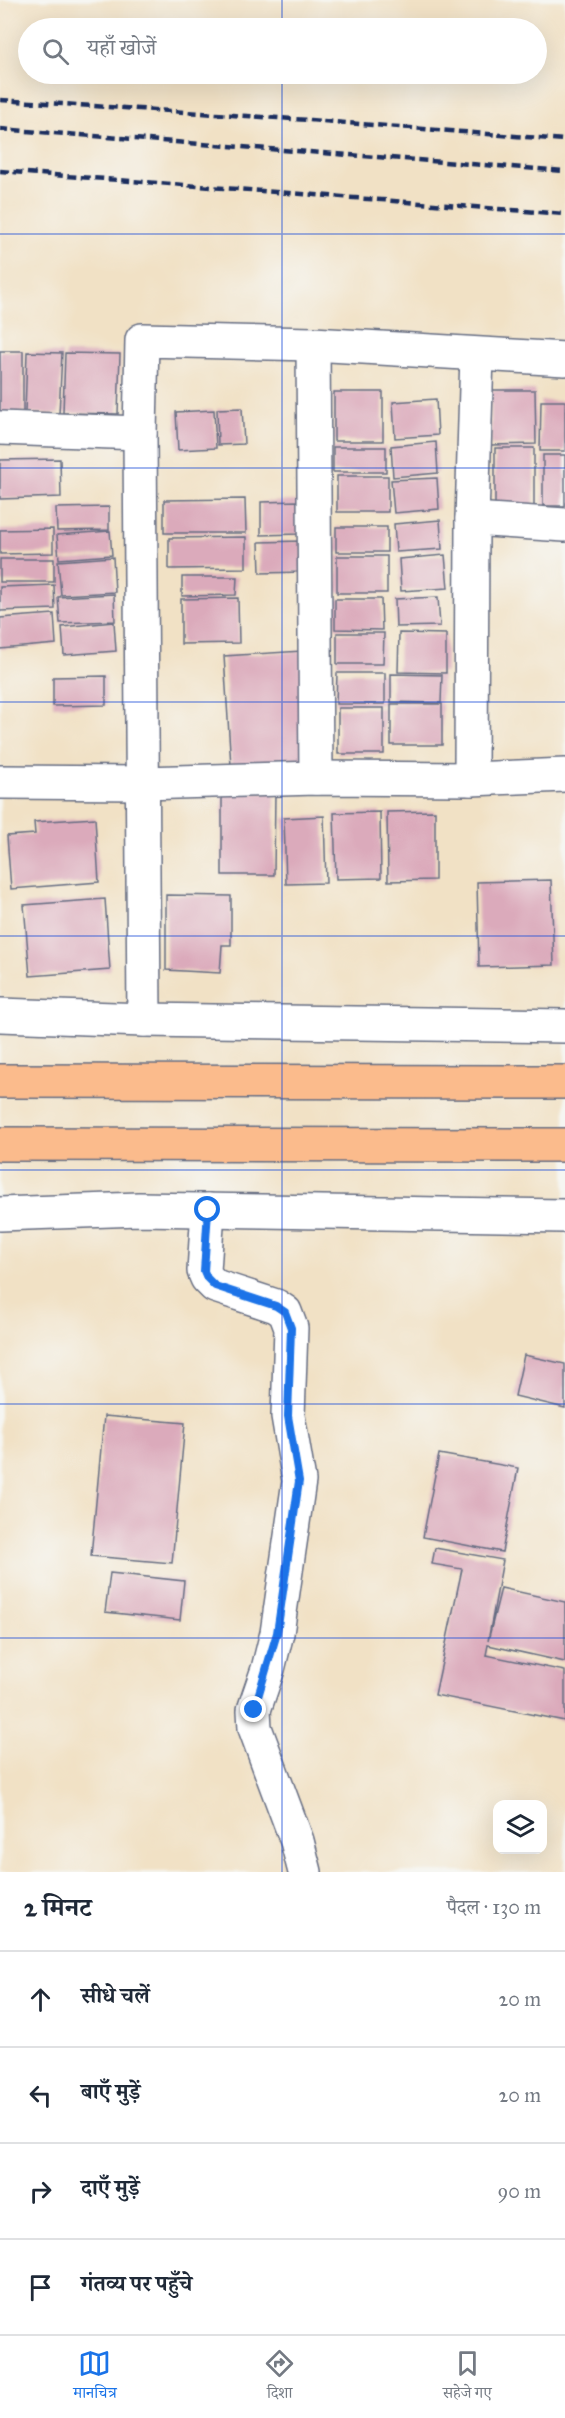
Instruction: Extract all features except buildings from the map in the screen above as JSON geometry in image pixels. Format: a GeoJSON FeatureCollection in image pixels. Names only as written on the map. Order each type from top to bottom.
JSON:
{"type":"FeatureCollection","features":[{"type":"Feature","properties":{"kind":"main road"},"geometry":{"type":"LineString","coordinates":[[0,1081],[565,1082]]}},
{"type":"Feature","properties":{"kind":"main road"},"geometry":{"type":"LineString","coordinates":[[0,1144],[565,1145]]}},
{"type":"Feature","properties":{"kind":"street"},"geometry":{"type":"LineString","coordinates":[[144,1020],[140,433],[142,340],[313,344],[565,360]]}},
{"type":"Feature","properties":{"kind":"street"},"geometry":{"type":"LineString","coordinates":[[313,344],[316,778]]}},
{"type":"Feature","properties":{"kind":"street"},"geometry":{"type":"LineString","coordinates":[[471,779],[472,519],[477,355]]}},
{"type":"Feature","properties":{"kind":"street"},"geometry":{"type":"LineString","coordinates":[[0,428],[140,433]]}},
{"type":"Feature","properties":{"kind":"street"},"geometry":{"type":"LineString","coordinates":[[472,519],[565,525]]}},
{"type":"Feature","properties":{"kind":"street"},"geometry":{"type":"LineString","coordinates":[[0,782],[143,783],[316,778],[471,779],[565,775]]}},
{"type":"Feature","properties":{"kind":"street"},"geometry":{"type":"LineString","coordinates":[[0,1015],[144,1020],[565,1026]]}},
{"type":"Feature","properties":{"kind":"street"},"geometry":{"type":"LineString","coordinates":[[0,1214],[140,1209],[565,1216]]}},
{"type":"Feature","properties":{"kind":"street"},"geometry":{"type":"LineString","coordinates":[[208,1210],[204,1271],[207,1278],[223,1290],[276,1306],[285,1312],[291,1328],[288,1416],[299,1481],[277,1633],[254,1710],[257,1735],[297,1841],[305,1872]]}},
{"type":"Feature","properties":{"kind":"railway"},"geometry":{"type":"LineString","coordinates":[[0,100],[309,120],[565,140]]}},
{"type":"Feature","properties":{"kind":"railway"},"geometry":{"type":"LineString","coordinates":[[0,129],[565,171]]}},
{"type":"Feature","properties":{"kind":"railway"},"geometry":{"type":"LineString","coordinates":[[0,171],[565,214]]}},
{"type":"Feature","properties":{"kind":"route"},"geometry":{"type":"LineString","coordinates":[[208,1210],[204,1271],[207,1278],[223,1290],[276,1306],[285,1312],[291,1328],[288,1416],[297,1458],[299,1481],[277,1633],[254,1710]]}}]}
